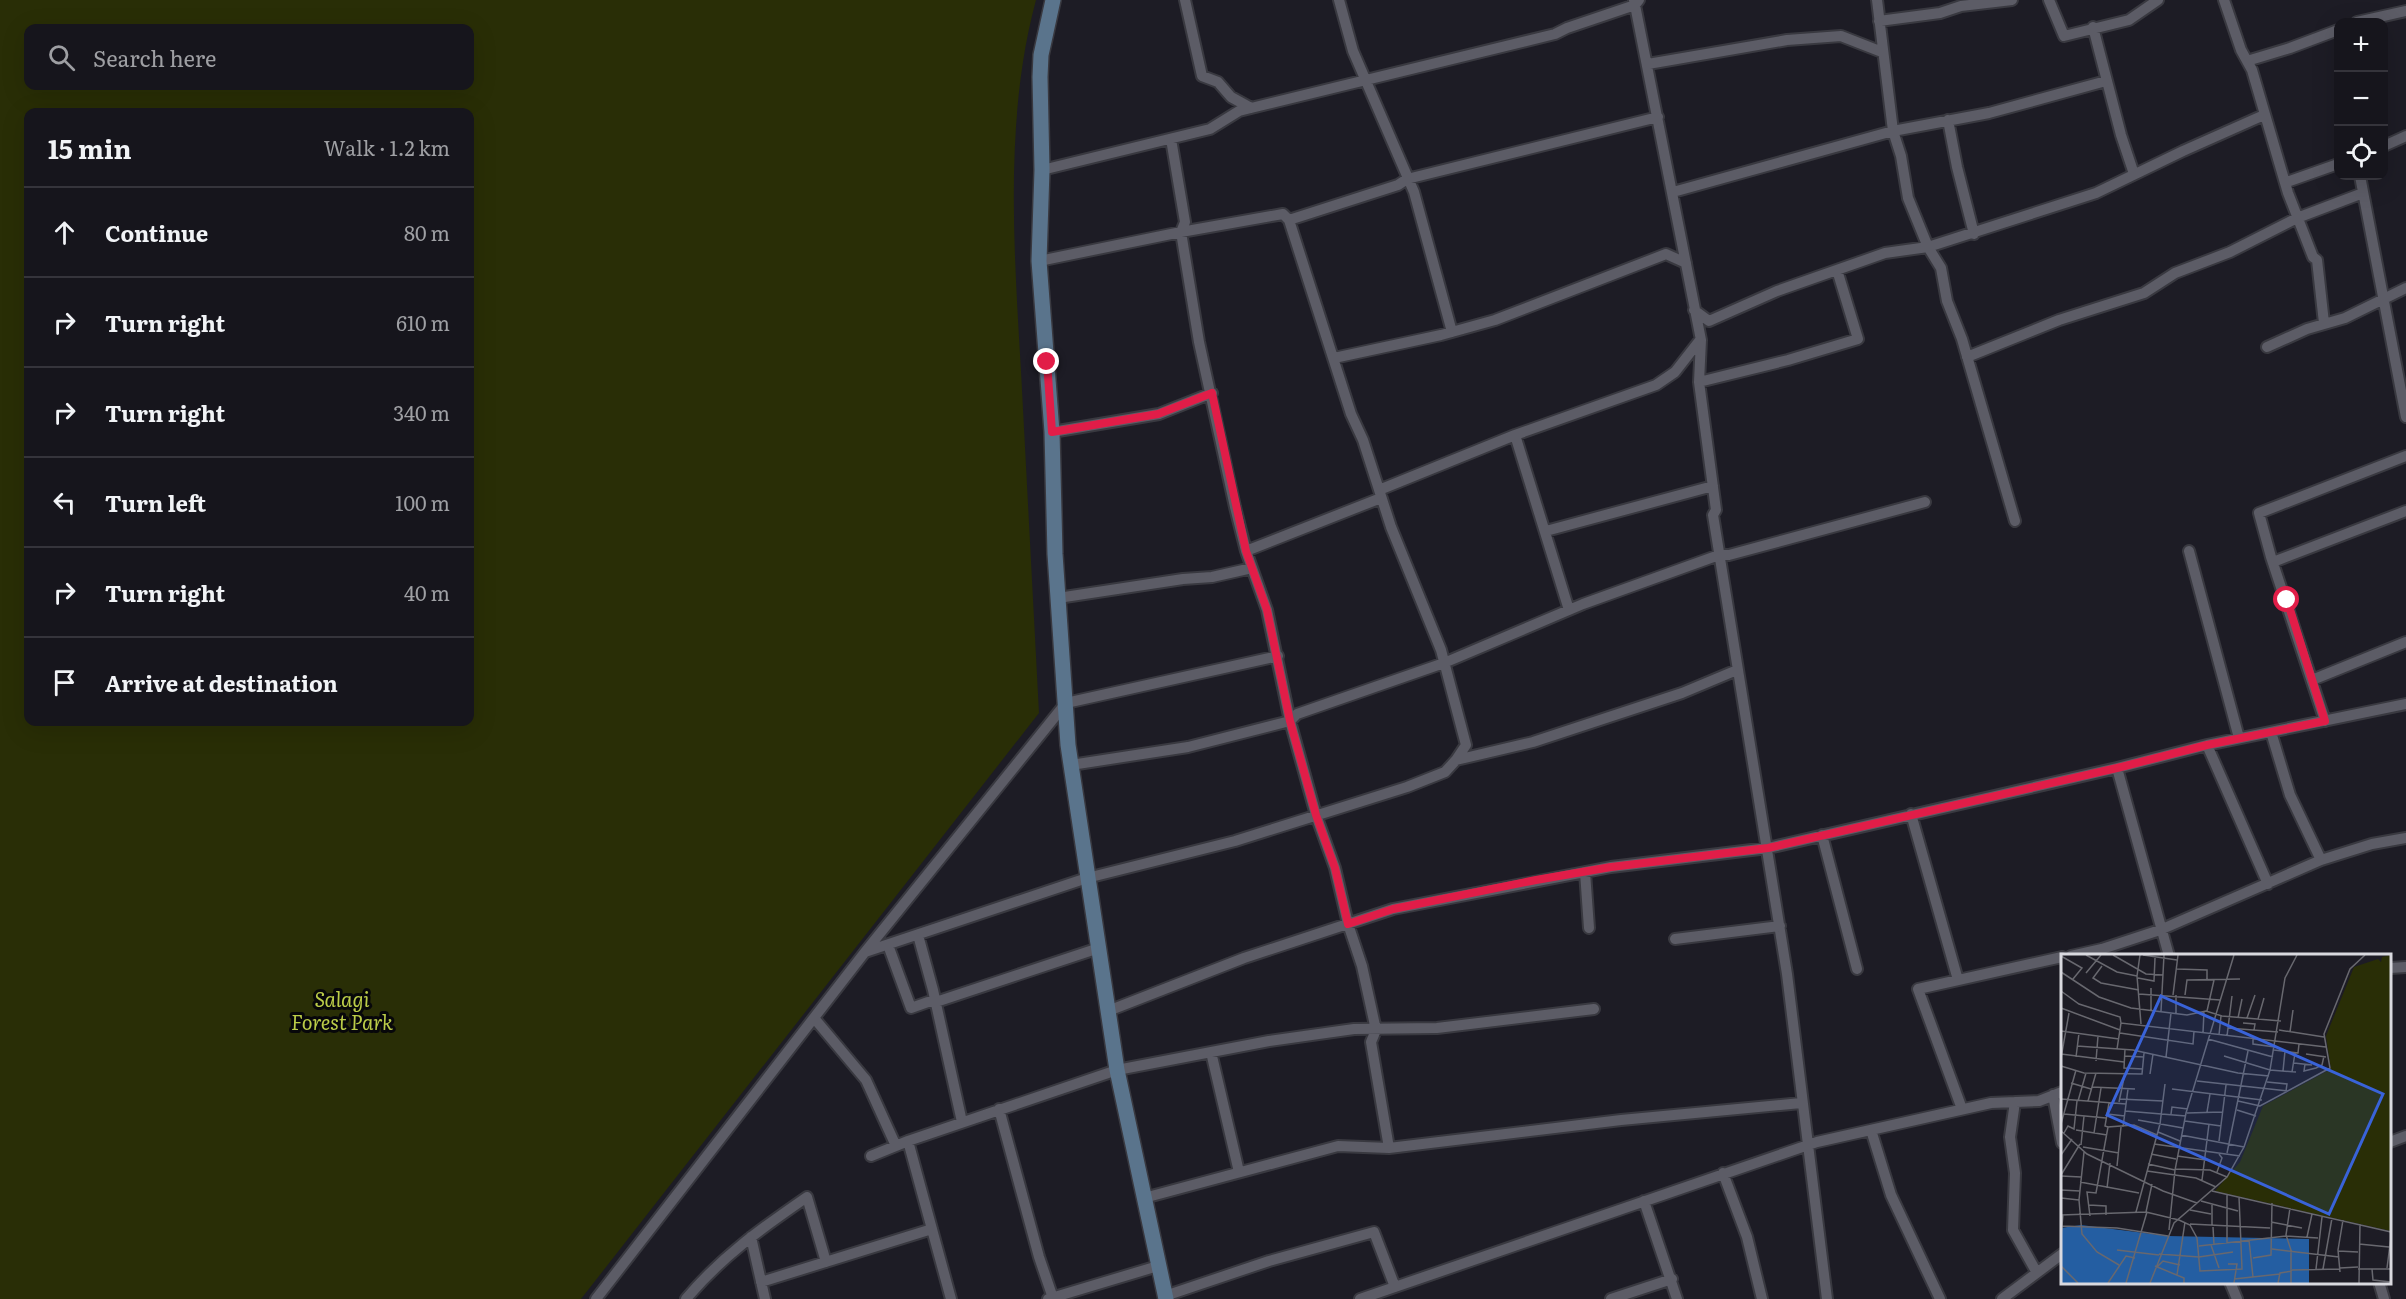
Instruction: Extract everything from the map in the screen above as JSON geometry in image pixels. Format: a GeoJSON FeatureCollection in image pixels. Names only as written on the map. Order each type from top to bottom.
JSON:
{"type":"FeatureCollection","features":[{"type":"Feature","properties":{"kind":"street"},"geometry":{"type":"LineString","coordinates":[[1053,0],[1041,55],[1042,170],[1039,261],[1052,432],[1053,503],[1068,745],[1117,1070],[1165,1298],[1269,1261],[1374,1232],[1395,1287]]}},
{"type":"Feature","properties":{"kind":"street"},"geometry":{"type":"LineString","coordinates":[[1185,0],[1203,76],[1218,82],[1232,97],[1251,108]]}},
{"type":"Feature","properties":{"kind":"street"},"geometry":{"type":"LineString","coordinates":[[1339,0],[1353,51],[1413,192],[1452,332]]}},
{"type":"Feature","properties":{"kind":"street"},"geometry":{"type":"LineString","coordinates":[[1876,0],[1893,131],[1908,198],[1928,247],[1941,268],[1947,302],[1967,357],[2015,520]]}},
{"type":"Feature","properties":{"kind":"street"},"geometry":{"type":"LineString","coordinates":[[1879,21],[1940,13],[1961,6],[2012,0]]}},
{"type":"Feature","properties":{"kind":"street"},"geometry":{"type":"LineString","coordinates":[[2049,0],[2064,36],[2128,20],[2158,0]]}},
{"type":"Feature","properties":{"kind":"street"},"geometry":{"type":"LineString","coordinates":[[2224,0],[2241,50],[2252,70],[2297,218],[2313,257],[2317,260],[2324,323]]}},
{"type":"Feature","properties":{"kind":"street"},"geometry":{"type":"LineString","coordinates":[[1042,170],[1210,129],[1239,111],[1555,34],[1636,2],[1701,340],[1699,382],[1716,510],[1713,516],[1780,926],[1827,1299]]}},
{"type":"Feature","properties":{"kind":"street"},"geometry":{"type":"LineString","coordinates":[[2375,18],[2406,11]]}},
{"type":"Feature","properties":{"kind":"street"},"geometry":{"type":"LineString","coordinates":[[2093,27],[2106,81],[2134,174]]}},
{"type":"Feature","properties":{"kind":"street"},"geometry":{"type":"LineString","coordinates":[[2247,61],[2334,32]]}},
{"type":"Feature","properties":{"kind":"street"},"geometry":{"type":"LineString","coordinates":[[1648,64],[1787,40],[1840,36],[1882,52]]}},
{"type":"Feature","properties":{"kind":"street"},"geometry":{"type":"LineString","coordinates":[[1673,192],[1893,131],[1989,113],[2106,81]]}},
{"type":"Feature","properties":{"kind":"street"},"geometry":{"type":"LineString","coordinates":[[1694,310],[1709,321],[1777,291],[1885,253],[1928,247],[1974,234],[2096,193],[2264,115]]}},
{"type":"Feature","properties":{"kind":"street"},"geometry":{"type":"LineString","coordinates":[[1289,220],[1398,185],[1407,179],[1658,117]]}},
{"type":"Feature","properties":{"kind":"street"},"geometry":{"type":"LineString","coordinates":[[1948,120],[1974,234]]}},
{"type":"Feature","properties":{"kind":"street"},"geometry":{"type":"LineString","coordinates":[[2388,144],[2406,136]]}},
{"type":"Feature","properties":{"kind":"street"},"geometry":{"type":"LineString","coordinates":[[1171,139],[1185,222],[1181,232],[1200,342],[1246,551],[1267,610],[1290,721],[1362,966],[1376,1029],[1371,1042],[1389,1148]]}},
{"type":"Feature","properties":{"kind":"street"},"geometry":{"type":"LineString","coordinates":[[2287,182],[2334,165]]}},
{"type":"Feature","properties":{"kind":"street"},"geometry":{"type":"LineString","coordinates":[[2361,180],[2406,417]]}},
{"type":"Feature","properties":{"kind":"street"},"geometry":{"type":"LineString","coordinates":[[1967,357],[2059,320],[2144,293],[2175,273],[2230,252],[2297,218],[2363,193]]}},
{"type":"Feature","properties":{"kind":"street"},"geometry":{"type":"LineString","coordinates":[[865,952],[1087,878],[1235,841],[1407,787],[1445,772],[1466,745],[1434,632],[1414,588],[1380,494],[1289,220],[1283,214],[1039,261]]}},
{"type":"Feature","properties":{"kind":"street"},"geometry":{"type":"LineString","coordinates":[[1334,358],[1452,332],[1495,320],[1666,254],[1686,263]]}},
{"type":"Feature","properties":{"kind":"street"},"geometry":{"type":"LineString","coordinates":[[1699,382],[1788,360],[1858,339],[1838,270]]}},
{"type":"Feature","properties":{"kind":"street"},"geometry":{"type":"LineString","coordinates":[[2267,347],[2324,323],[2345,318],[2406,288]]}},
{"type":"Feature","properties":{"kind":"street"},"geometry":{"type":"LineString","coordinates":[[1246,551],[1515,435],[1656,385],[1675,372],[1701,340]]}},
{"type":"Feature","properties":{"kind":"street"},"geometry":{"type":"LineString","coordinates":[[1052,432],[1158,414],[1212,393]]}},
{"type":"Feature","properties":{"kind":"street"},"geometry":{"type":"LineString","coordinates":[[1515,435],[1569,610]]}},
{"type":"Feature","properties":{"kind":"street"},"geometry":{"type":"LineString","coordinates":[[2325,721],[2259,513],[2406,456]]}},
{"type":"Feature","properties":{"kind":"street"},"geometry":{"type":"LineString","coordinates":[[1546,531],[1713,486]]}},
{"type":"Feature","properties":{"kind":"street"},"geometry":{"type":"LineString","coordinates":[[1071,765],[1188,747],[1290,721],[1297,714],[1444,663],[1569,610],[1719,555],[1729,555],[1925,502]]}},
{"type":"Feature","properties":{"kind":"street"},"geometry":{"type":"LineString","coordinates":[[2273,562],[2406,511]]}},
{"type":"Feature","properties":{"kind":"street"},"geometry":{"type":"LineString","coordinates":[[2189,551],[2239,738]]}},
{"type":"Feature","properties":{"kind":"street"},"geometry":{"type":"LineString","coordinates":[[1058,598],[1183,579],[1212,577],[1252,568]]}},
{"type":"Feature","properties":{"kind":"street"},"geometry":{"type":"LineString","coordinates":[[2312,680],[2406,642]]}},
{"type":"Feature","properties":{"kind":"street"},"geometry":{"type":"LineString","coordinates":[[596,1299],[865,952],[1066,703],[1278,656]]}},
{"type":"Feature","properties":{"kind":"street"},"geometry":{"type":"LineString","coordinates":[[1456,760],[1533,742],[1682,693],[1737,670]]}},
{"type":"Feature","properties":{"kind":"street"},"geometry":{"type":"LineString","coordinates":[[1108,1011],[1244,958],[1393,909],[1585,872],[1768,848],[2117,768],[2207,745],[2406,704]]}},
{"type":"Feature","properties":{"kind":"street"},"geometry":{"type":"LineString","coordinates":[[2271,732],[2290,795],[2321,860]]}},
{"type":"Feature","properties":{"kind":"street"},"geometry":{"type":"LineString","coordinates":[[2207,745],[2268,884]]}},
{"type":"Feature","properties":{"kind":"street"},"geometry":{"type":"LineString","coordinates":[[2117,768],[2168,954]]}},
{"type":"Feature","properties":{"kind":"street"},"geometry":{"type":"LineString","coordinates":[[1911,814],[1958,980]]}},
{"type":"Feature","properties":{"kind":"street"},"geometry":{"type":"LineString","coordinates":[[1822,835],[1857,969]]}},
{"type":"Feature","properties":{"kind":"street"},"geometry":{"type":"LineString","coordinates":[[2080,954],[2160,930],[2321,860],[2372,844],[2406,838]]}},
{"type":"Feature","properties":{"kind":"street"},"geometry":{"type":"LineString","coordinates":[[1585,872],[1589,928]]}},
{"type":"Feature","properties":{"kind":"street"},"geometry":{"type":"LineString","coordinates":[[1675,939],[1780,926]]}},
{"type":"Feature","properties":{"kind":"street"},"geometry":{"type":"LineString","coordinates":[[918,935],[936,1002],[962,1122]]}},
{"type":"Feature","properties":{"kind":"street"},"geometry":{"type":"LineString","coordinates":[[888,945],[911,1008],[928,1002],[936,1002],[1099,948]]}},
{"type":"Feature","properties":{"kind":"street"},"geometry":{"type":"LineString","coordinates":[[1962,1109],[1918,989],[2061,957]]}},
{"type":"Feature","properties":{"kind":"street"},"geometry":{"type":"LineString","coordinates":[[2391,968],[2406,967]]}},
{"type":"Feature","properties":{"kind":"street"},"geometry":{"type":"LineString","coordinates":[[871,1156],[999,1109],[1117,1070],[1280,1039],[1354,1029],[1437,1028],[1594,1009]]}},
{"type":"Feature","properties":{"kind":"street"},"geometry":{"type":"LineString","coordinates":[[814,1018],[866,1080],[896,1146]]}},
{"type":"Feature","properties":{"kind":"street"},"geometry":{"type":"LineString","coordinates":[[1211,1052],[1239,1172]]}},
{"type":"Feature","properties":{"kind":"street"},"geometry":{"type":"LineString","coordinates":[[1360,1299],[1807,1145],[1991,1103],[2039,1101],[2058,1094],[2061,1131]]}},
{"type":"Feature","properties":{"kind":"street"},"geometry":{"type":"LineString","coordinates":[[2014,1102],[2010,1137],[2015,1173],[2013,1230],[2037,1273]]}},
{"type":"Feature","properties":{"kind":"street"},"geometry":{"type":"LineString","coordinates":[[1144,1198],[1338,1146],[1389,1148],[1621,1120],[1801,1103]]}},
{"type":"Feature","properties":{"kind":"street"},"geometry":{"type":"LineString","coordinates":[[999,1109],[1050,1298],[1158,1266]]}},
{"type":"Feature","properties":{"kind":"street"},"geometry":{"type":"LineString","coordinates":[[1871,1130],[1892,1195],[1940,1299]]}},
{"type":"Feature","properties":{"kind":"street"},"geometry":{"type":"LineString","coordinates":[[2391,1142],[2406,1136]]}},
{"type":"Feature","properties":{"kind":"street"},"geometry":{"type":"LineString","coordinates":[[908,1141],[951,1299]]}},
{"type":"Feature","properties":{"kind":"street"},"geometry":{"type":"LineString","coordinates":[[1723,1173],[1747,1237],[1762,1299]]}},
{"type":"Feature","properties":{"kind":"street"},"geometry":{"type":"LineString","coordinates":[[686,1299],[709,1271],[751,1237],[807,1197],[826,1262]]}},
{"type":"Feature","properties":{"kind":"street"},"geometry":{"type":"LineString","coordinates":[[1644,1201],[1677,1299]]}},
{"type":"Feature","properties":{"kind":"street"},"geometry":{"type":"LineString","coordinates":[[761,1282],[932,1228]]}},
{"type":"Feature","properties":{"kind":"street"},"geometry":{"type":"LineString","coordinates":[[751,1237],[765,1299]]}},
{"type":"Feature","properties":{"kind":"street"},"geometry":{"type":"LineString","coordinates":[[2004,1298],[2061,1255]]}},
{"type":"Feature","properties":{"kind":"street"},"geometry":{"type":"LineString","coordinates":[[1611,1299],[1672,1279]]}},
{"type":"Feature","properties":{"kind":"street"},"geometry":{"type":"LineString","coordinates":[[2230,1284],[2237,1299]]}},
{"type":"Feature","properties":{"kind":"street"},"geometry":{"type":"LineString","coordinates":[[2380,1284],[2384,1299]]}},
{"type":"Feature","properties":{"kind":"green space","name":"Salagi Forest Park"},"geometry":{"type":"Polygon","coordinates":[[[0,0],[1036,0],[1019,91],[1015,137],[1014,232],[1039,713],[581,1299],[0,1299],[0,0]]]}},
{"type":"Feature","properties":{"kind":"route"},"geometry":{"type":"LineString","coordinates":[[1047,362],[1052,432],[1158,414],[1212,393],[1246,551],[1267,610],[1290,721],[1316,815],[1335,868],[1348,924],[1393,909],[1536,880],[1611,867],[1768,848],[2117,768],[2207,745],[2325,721],[2287,600]]}}]}
